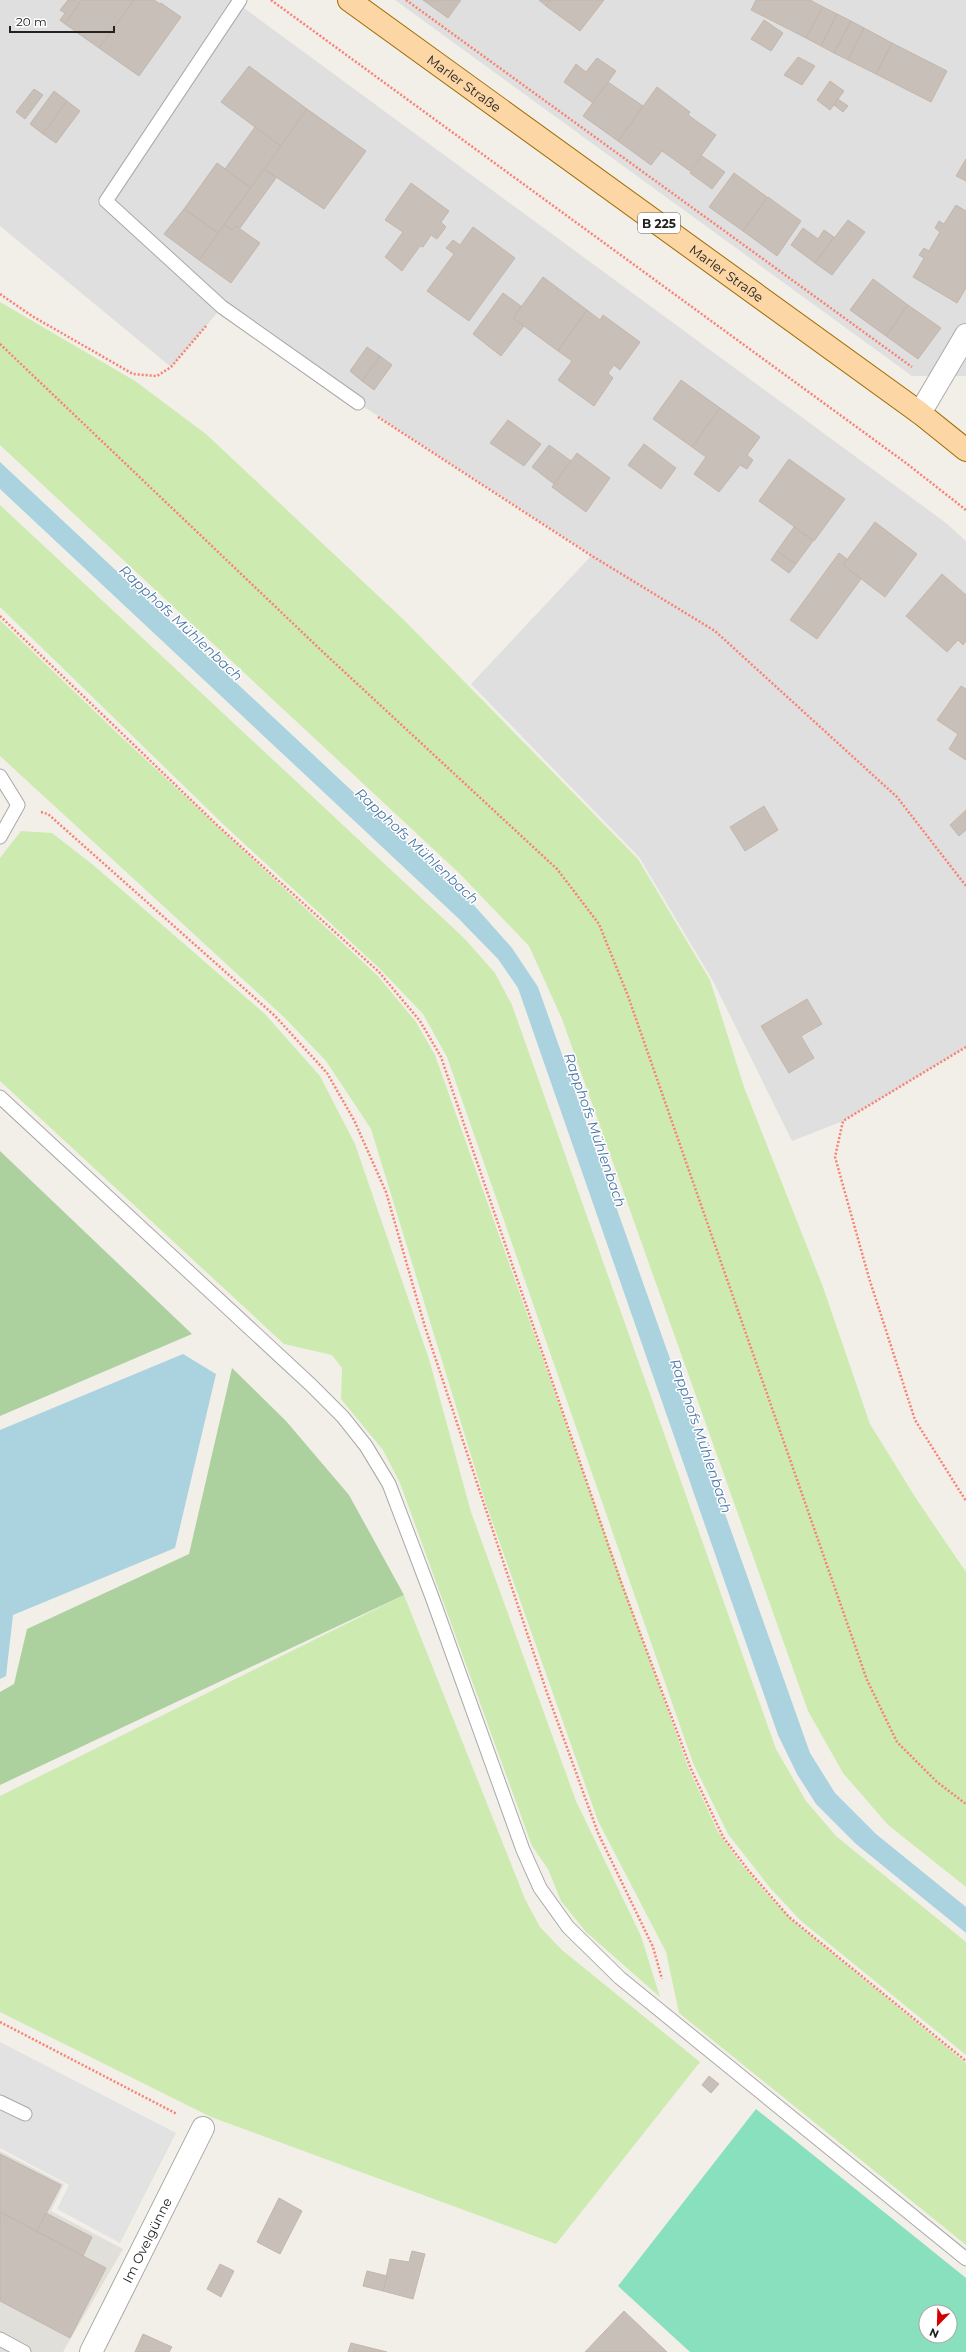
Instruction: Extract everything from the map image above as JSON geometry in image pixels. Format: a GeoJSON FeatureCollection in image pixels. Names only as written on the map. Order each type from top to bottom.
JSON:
{"type":"FeatureCollection","features":[{"type":"Feature","properties":{"kind":"main road","name":"Marler Straße"},"geometry":{"type":"LineString","coordinates":[[349,0],[920,413],[966,450]]}},
{"type":"Feature","properties":{"kind":"street"},"geometry":{"type":"LineString","coordinates":[[920,413],[966,336]]}},
{"type":"Feature","properties":{"kind":"street","name":"Im Ovelgünne"},"geometry":{"type":"LineString","coordinates":[[91,2352],[203,2128]]}},
{"type":"Feature","properties":{"kind":"lane"},"geometry":{"type":"LineString","coordinates":[[240,0],[106,201],[222,307],[358,404]]}},
{"type":"Feature","properties":{"kind":"lane"},"geometry":{"type":"LineString","coordinates":[[0,776],[18,805],[0,837]]}},
{"type":"Feature","properties":{"kind":"lane"},"geometry":{"type":"LineString","coordinates":[[0,1097],[311,1385],[343,1417],[366,1446],[389,1484],[432,1597],[523,1850],[540,1888],[568,1927],[620,1978],[966,2259]]}},
{"type":"Feature","properties":{"kind":"lane"},"geometry":{"type":"LineString","coordinates":[[0,2102],[25,2114]]}},
{"type":"Feature","properties":{"kind":"lane"},"geometry":{"type":"LineString","coordinates":[[0,2340],[24,2352]]}},
{"type":"Feature","properties":{"kind":"path"},"geometry":{"type":"LineString","coordinates":[[271,0],[887,449],[966,510]]}},
{"type":"Feature","properties":{"kind":"path"},"geometry":{"type":"LineString","coordinates":[[406,0],[937,385]]}},
{"type":"Feature","properties":{"kind":"path"},"geometry":{"type":"LineString","coordinates":[[0,294],[32,316],[133,374],[157,376],[170,367],[222,307]]}},
{"type":"Feature","properties":{"kind":"path"},"geometry":{"type":"LineString","coordinates":[[0,344],[324,652],[557,869],[599,924],[628,996],[867,1680],[897,1742],[937,1782],[966,1804]]}},
{"type":"Feature","properties":{"kind":"path"},"geometry":{"type":"LineString","coordinates":[[358,404],[592,556],[716,631],[897,797],[966,886]]}},
{"type":"Feature","properties":{"kind":"path"},"geometry":{"type":"LineString","coordinates":[[0,616],[217,825],[379,972],[420,1021],[441,1057],[622,1585],[691,1769],[723,1837],[748,1870],[789,1917],[966,2061]]}},
{"type":"Feature","properties":{"kind":"path"},"geometry":{"type":"LineString","coordinates":[[18,805],[48,814],[275,1016],[327,1073],[354,1120],[386,1192],[424,1327],[546,1690],[598,1833],[653,1947],[672,2020]]}},
{"type":"Feature","properties":{"kind":"path"},"geometry":{"type":"LineString","coordinates":[[966,1047],[843,1121],[835,1157],[869,1278],[915,1420],[966,1501]]}},
{"type":"Feature","properties":{"kind":"path"},"geometry":{"type":"LineString","coordinates":[[0,2022],[203,2128]]}},
{"type":"Feature","properties":{"kind":"shaded area"},"geometry":{"type":"Polygon","coordinates":[[[0,0],[233,0],[946,523],[966,541],[966,1047],[843,1121],[792,1141],[713,981],[639,857],[471,684],[592,555],[358,403],[222,307],[171,367],[0,226],[0,0]]]}},
{"type":"Feature","properties":{"kind":"shaded area"},"geometry":{"type":"Polygon","coordinates":[[[395,0],[966,0],[966,376],[912,376],[395,0]]]}},
{"type":"Feature","properties":{"kind":"shaded area"},"geometry":{"type":"Polygon","coordinates":[[[0,2042],[176,2133],[120,2243],[57,2209],[69,2185],[0,2148],[0,2042]]]}},
{"type":"Feature","properties":{"kind":"shaded area"},"geometry":{"type":"Polygon","coordinates":[[[0,2151],[64,2184],[51,2211],[123,2249],[63,2352],[0,2352],[0,2151]]]}},
{"type":"Feature","properties":{"kind":"green space"},"geometry":{"type":"Polygon","coordinates":[[[0,302],[135,381],[206,434],[405,621],[638,859],[710,980],[744,1087],[823,1287],[870,1424],[917,1500],[966,1572],[966,1887],[888,1825],[843,1773],[808,1711],[562,1019],[529,946],[460,874],[0,445],[0,302]]]}},
{"type":"Feature","properties":{"kind":"green space"},"geometry":{"type":"Polygon","coordinates":[[[0,505],[464,938],[495,973],[512,1005],[776,1749],[806,1801],[836,1836],[966,1942],[966,2055],[801,1921],[771,1889],[728,1834],[693,1763],[447,1057],[423,1014],[379,968],[224,825],[0,607],[0,505]]]}},
{"type":"Feature","properties":{"kind":"green space"},"geometry":{"type":"Polygon","coordinates":[[[0,620],[114,730],[378,976],[416,1022],[435,1055],[688,1767],[718,1832],[741,1864],[793,1921],[966,2063],[966,2245],[679,2013],[666,1952],[598,1821],[485,1501],[371,1129],[326,1061],[285,1018],[0,756],[0,620]]]}},
{"type":"Feature","properties":{"kind":"green space"},"geometry":{"type":"Polygon","coordinates":[[[21,831],[52,833],[92,864],[265,1014],[320,1076],[355,1144],[429,1359],[471,1512],[576,1801],[641,1936],[660,1997],[586,1932],[561,1901],[548,1869],[532,1846],[400,1483],[383,1450],[341,1399],[342,1368],[332,1355],[284,1344],[0,1081],[0,858],[21,831]]]}},
{"type":"Feature","properties":{"kind":"green space"},"geometry":{"type":"Polygon","coordinates":[[[0,1151],[192,1334],[0,1416],[0,1151]]]}},
{"type":"Feature","properties":{"kind":"green space"},"geometry":{"type":"Polygon","coordinates":[[[232,1368],[286,1421],[349,1495],[404,1595],[0,1785],[0,1692],[14,1684],[27,1629],[189,1554],[232,1368]]]}},
{"type":"Feature","properties":{"kind":"green space"},"geometry":{"type":"Polygon","coordinates":[[[404,1595],[525,1899],[540,1927],[562,1950],[700,2062],[556,2244],[211,2117],[0,2012],[0,1796],[404,1595]]]}},
{"type":"Feature","properties":{"kind":"green space"},"geometry":{"type":"Polygon","coordinates":[[[756,2109],[966,2278],[966,2352],[690,2352],[618,2286],[756,2109]]]}},
{"type":"Feature","properties":{"kind":"water"},"geometry":{"type":"Polygon","coordinates":[[[0,462],[472,903],[512,948],[538,987],[810,1753],[835,1793],[876,1834],[966,1907],[966,1933],[856,1844],[816,1804],[797,1774],[778,1735],[518,988],[498,959],[458,918],[0,489],[0,462]]]}},
{"type":"Feature","properties":{"kind":"water"},"geometry":{"type":"Polygon","coordinates":[[[183,1354],[216,1374],[175,1548],[13,1615],[6,1676],[0,1679],[0,1430],[183,1354]]]}},
{"type":"Feature","properties":{"kind":"building"},"geometry":{"type":"Polygon","coordinates":[[[68,0],[77,0],[79,4],[65,24],[60,20],[65,13],[60,10],[68,0]]]}},
{"type":"Feature","properties":{"kind":"building"},"geometry":{"type":"Polygon","coordinates":[[[79,0],[134,0],[99,48],[65,24],[79,4],[79,0]]]}},
{"type":"Feature","properties":{"kind":"building"},"geometry":{"type":"Polygon","coordinates":[[[134,0],[154,0],[181,17],[139,76],[99,48],[134,0]]]}},
{"type":"Feature","properties":{"kind":"building"},"geometry":{"type":"Polygon","coordinates":[[[423,0],[461,0],[448,18],[423,0]]]}},
{"type":"Feature","properties":{"kind":"building"},"geometry":{"type":"Polygon","coordinates":[[[539,0],[550,0],[546,6],[539,0]]]}},
{"type":"Feature","properties":{"kind":"building"},"geometry":{"type":"Polygon","coordinates":[[[550,0],[604,0],[580,31],[546,6],[550,0]]]}},
{"type":"Feature","properties":{"kind":"building"},"geometry":{"type":"Polygon","coordinates":[[[756,0],[810,0],[823,7],[806,38],[751,10],[756,0]]]}},
{"type":"Feature","properties":{"kind":"building"},"geometry":{"type":"Polygon","coordinates":[[[823,7],[837,14],[821,46],[806,38],[823,7]]]}},
{"type":"Feature","properties":{"kind":"building"},"geometry":{"type":"Polygon","coordinates":[[[837,14],[851,21],[834,53],[821,46],[837,14]]]}},
{"type":"Feature","properties":{"kind":"building"},"geometry":{"type":"Polygon","coordinates":[[[764,20],[783,33],[771,51],[751,39],[764,20]]]}},
{"type":"Feature","properties":{"kind":"building"},"geometry":{"type":"Polygon","coordinates":[[[851,21],[864,28],[848,60],[834,53],[851,21]]]}},
{"type":"Feature","properties":{"kind":"building"},"geometry":{"type":"Polygon","coordinates":[[[864,28],[892,43],[876,74],[848,60],[864,28]]]}},
{"type":"Feature","properties":{"kind":"building"},"geometry":{"type":"Polygon","coordinates":[[[892,43],[947,71],[931,102],[876,74],[892,43]]]}},
{"type":"Feature","properties":{"kind":"building"},"geometry":{"type":"Polygon","coordinates":[[[798,57],[815,66],[802,85],[784,75],[798,57]]]}},
{"type":"Feature","properties":{"kind":"building"},"geometry":{"type":"Polygon","coordinates":[[[597,58],[616,71],[593,103],[564,82],[576,64],[586,72],[597,58]]]}},
{"type":"Feature","properties":{"kind":"building"},"geometry":{"type":"Polygon","coordinates":[[[249,66],[307,109],[281,146],[221,102],[249,66]]]}},
{"type":"Feature","properties":{"kind":"building"},"geometry":{"type":"Polygon","coordinates":[[[830,81],[844,91],[830,110],[817,100],[830,81]]]}},
{"type":"Feature","properties":{"kind":"building"},"geometry":{"type":"Polygon","coordinates":[[[608,82],[643,106],[618,141],[583,116],[608,82]]]}},
{"type":"Feature","properties":{"kind":"building"},"geometry":{"type":"Polygon","coordinates":[[[657,87],[690,112],[688,115],[716,135],[690,171],[662,151],[651,165],[618,141],[657,87]]]}},
{"type":"Feature","properties":{"kind":"building"},"geometry":{"type":"Polygon","coordinates":[[[34,89],[43,95],[25,119],[16,112],[34,89]]]}},
{"type":"Feature","properties":{"kind":"building"},"geometry":{"type":"Polygon","coordinates":[[[54,91],[67,101],[43,134],[30,124],[54,91]]]}},
{"type":"Feature","properties":{"kind":"building"},"geometry":{"type":"Polygon","coordinates":[[[838,99],[848,106],[843,112],[834,105],[838,99]]]}},
{"type":"Feature","properties":{"kind":"building"},"geometry":{"type":"Polygon","coordinates":[[[67,101],[80,111],[56,143],[43,134],[67,101]]]}},
{"type":"Feature","properties":{"kind":"building"},"geometry":{"type":"Polygon","coordinates":[[[307,109],[366,151],[324,209],[264,169],[307,109]]]}},
{"type":"Feature","properties":{"kind":"building"},"geometry":{"type":"Polygon","coordinates":[[[255,127],[281,146],[251,188],[225,169],[255,127]]]}},
{"type":"Feature","properties":{"kind":"building"},"geometry":{"type":"Polygon","coordinates":[[[702,156],[725,172],[712,189],[690,173],[702,156]]]}},
{"type":"Feature","properties":{"kind":"building"},"geometry":{"type":"Polygon","coordinates":[[[966,159],[966,181],[956,176],[966,159]]]}},
{"type":"Feature","properties":{"kind":"building"},"geometry":{"type":"Polygon","coordinates":[[[217,163],[251,188],[218,233],[184,209],[217,163]]]}},
{"type":"Feature","properties":{"kind":"building"},"geometry":{"type":"Polygon","coordinates":[[[264,169],[276,178],[240,228],[236,226],[232,230],[224,225],[264,169]]]}},
{"type":"Feature","properties":{"kind":"building"},"geometry":{"type":"Polygon","coordinates":[[[734,173],[767,197],[743,231],[709,207],[734,173]]]}},
{"type":"Feature","properties":{"kind":"building"},"geometry":{"type":"Polygon","coordinates":[[[411,183],[449,211],[441,222],[446,227],[437,239],[431,235],[423,247],[420,246],[402,271],[385,257],[403,232],[385,220],[411,183]]]}},
{"type":"Feature","properties":{"kind":"building"},"geometry":{"type":"Polygon","coordinates":[[[768,197],[801,221],[777,256],[743,231],[768,197]]]}},
{"type":"Feature","properties":{"kind":"building"},"geometry":{"type":"Polygon","coordinates":[[[956,205],[966,211],[966,288],[957,303],[913,277],[924,258],[919,255],[924,248],[929,251],[940,232],[935,228],[939,221],[944,224],[956,205]]]}},
{"type":"Feature","properties":{"kind":"building"},"geometry":{"type":"Polygon","coordinates":[[[184,209],[218,233],[199,260],[164,234],[184,209]]]}},
{"type":"Feature","properties":{"kind":"building"},"geometry":{"type":"Polygon","coordinates":[[[848,220],[865,232],[832,275],[815,263],[848,220]]]}},
{"type":"Feature","properties":{"kind":"building"},"geometry":{"type":"Polygon","coordinates":[[[224,225],[232,230],[236,226],[260,243],[231,283],[199,260],[224,225]]]}},
{"type":"Feature","properties":{"kind":"building"},"geometry":{"type":"Polygon","coordinates":[[[473,227],[515,258],[469,321],[427,291],[454,254],[446,248],[453,240],[460,245],[473,227]]]}},
{"type":"Feature","properties":{"kind":"building"},"geometry":{"type":"Polygon","coordinates":[[[803,228],[818,239],[824,230],[834,237],[815,263],[791,245],[803,228]]]}},
{"type":"Feature","properties":{"kind":"building"},"geometry":{"type":"Polygon","coordinates":[[[543,277],[587,310],[558,351],[513,318],[543,277]]]}},
{"type":"Feature","properties":{"kind":"building"},"geometry":{"type":"Polygon","coordinates":[[[873,279],[908,305],[886,336],[850,310],[873,279]]]}},
{"type":"Feature","properties":{"kind":"building"},"geometry":{"type":"Polygon","coordinates":[[[503,293],[521,306],[513,318],[524,326],[501,356],[473,334],[503,293]]]}},
{"type":"Feature","properties":{"kind":"building"},"geometry":{"type":"Polygon","coordinates":[[[908,305],[941,328],[918,359],[886,336],[908,305]]]}},
{"type":"Feature","properties":{"kind":"building"},"geometry":{"type":"Polygon","coordinates":[[[587,310],[600,320],[603,315],[640,342],[620,370],[614,365],[608,373],[613,378],[594,406],[558,380],[572,361],[558,351],[587,310]]]}},
{"type":"Feature","properties":{"kind":"building"},"geometry":{"type":"Polygon","coordinates":[[[367,347],[380,356],[362,381],[350,371],[367,347]]]}},
{"type":"Feature","properties":{"kind":"building"},"geometry":{"type":"Polygon","coordinates":[[[380,356],[392,365],[374,390],[362,381],[380,356]]]}},
{"type":"Feature","properties":{"kind":"building"},"geometry":{"type":"Polygon","coordinates":[[[681,380],[720,408],[692,447],[653,419],[681,380]]]}},
{"type":"Feature","properties":{"kind":"building"},"geometry":{"type":"Polygon","coordinates":[[[720,408],[760,437],[747,455],[753,460],[747,469],[740,465],[719,492],[694,474],[706,457],[692,447],[720,408]]]}},
{"type":"Feature","properties":{"kind":"building"},"geometry":{"type":"Polygon","coordinates":[[[508,420],[541,444],[524,466],[490,443],[508,420]]]}},
{"type":"Feature","properties":{"kind":"building"},"geometry":{"type":"Polygon","coordinates":[[[644,444],[676,468],[661,489],[628,465],[644,444]]]}},
{"type":"Feature","properties":{"kind":"building"},"geometry":{"type":"Polygon","coordinates":[[[549,445],[571,461],[554,484],[532,467],[549,445]]]}},
{"type":"Feature","properties":{"kind":"building"},"geometry":{"type":"Polygon","coordinates":[[[577,453],[610,478],[586,512],[552,487],[577,453]]]}},
{"type":"Feature","properties":{"kind":"building"},"geometry":{"type":"Polygon","coordinates":[[[789,459],[845,499],[814,541],[759,501],[789,459]]]}},
{"type":"Feature","properties":{"kind":"building"},"geometry":{"type":"Polygon","coordinates":[[[875,522],[917,554],[885,597],[843,565],[875,522]]]}},
{"type":"Feature","properties":{"kind":"building"},"geometry":{"type":"Polygon","coordinates":[[[794,527],[813,541],[796,564],[777,551],[794,527]]]}},
{"type":"Feature","properties":{"kind":"building"},"geometry":{"type":"Polygon","coordinates":[[[777,551],[796,564],[789,573],[771,560],[777,551]]]}},
{"type":"Feature","properties":{"kind":"building"},"geometry":{"type":"Polygon","coordinates":[[[839,553],[847,559],[843,565],[861,579],[817,639],[790,620],[839,553]]]}},
{"type":"Feature","properties":{"kind":"building"},"geometry":{"type":"Polygon","coordinates":[[[942,574],[966,595],[966,641],[963,645],[958,640],[947,652],[906,616],[942,574]]]}},
{"type":"Feature","properties":{"kind":"building"},"geometry":{"type":"Polygon","coordinates":[[[961,686],[966,689],[966,760],[949,749],[958,734],[937,720],[961,686]]]}},
{"type":"Feature","properties":{"kind":"building"},"geometry":{"type":"Polygon","coordinates":[[[764,806],[778,830],[745,851],[730,827],[764,806]]]}},
{"type":"Feature","properties":{"kind":"building"},"geometry":{"type":"Polygon","coordinates":[[[966,810],[966,830],[959,836],[950,825],[966,810]]]}},
{"type":"Feature","properties":{"kind":"building"},"geometry":{"type":"Polygon","coordinates":[[[807,999],[822,1024],[801,1036],[814,1058],[789,1073],[761,1026],[807,999]]]}},
{"type":"Feature","properties":{"kind":"building"},"geometry":{"type":"Polygon","coordinates":[[[709,2076],[719,2084],[711,2093],[702,2085],[709,2076]]]}},
{"type":"Feature","properties":{"kind":"building"},"geometry":{"type":"Polygon","coordinates":[[[0,2154],[61,2185],[37,2231],[0,2212],[0,2154]]]}},
{"type":"Feature","properties":{"kind":"building"},"geometry":{"type":"Polygon","coordinates":[[[279,2198],[302,2211],[280,2254],[257,2242],[279,2198]]]}},
{"type":"Feature","properties":{"kind":"building"},"geometry":{"type":"Polygon","coordinates":[[[0,2212],[106,2268],[70,2338],[0,2301],[0,2212]]]}},
{"type":"Feature","properties":{"kind":"building"},"geometry":{"type":"Polygon","coordinates":[[[46,2213],[92,2237],[83,2256],[37,2231],[46,2213]]]}},
{"type":"Feature","properties":{"kind":"building"},"geometry":{"type":"Polygon","coordinates":[[[412,2251],[425,2254],[413,2299],[383,2291],[390,2259],[409,2262],[412,2251]]]}},
{"type":"Feature","properties":{"kind":"building"},"geometry":{"type":"Polygon","coordinates":[[[220,2264],[234,2271],[221,2297],[207,2289],[220,2264]]]}},
{"type":"Feature","properties":{"kind":"building"},"geometry":{"type":"Polygon","coordinates":[[[367,2271],[387,2276],[383,2291],[363,2286],[367,2271]]]}},
{"type":"Feature","properties":{"kind":"building"},"geometry":{"type":"Polygon","coordinates":[[[624,2311],[667,2352],[585,2352],[624,2311]]]}},
{"type":"Feature","properties":{"kind":"building"},"geometry":{"type":"Polygon","coordinates":[[[143,2334],[172,2347],[169,2352],[135,2352],[143,2334]]]}},
{"type":"Feature","properties":{"kind":"building"},"geometry":{"type":"Polygon","coordinates":[[[351,2343],[387,2352],[348,2352],[351,2343]]]}},
{"type":"Feature","properties":{"kind":"water label","name":"Rapphofs Mühlenbach"},"geometry":{"type":"Point","coordinates":[181,623]}},
{"type":"Feature","properties":{"kind":"water label","name":"Rapphofs Mühlenbach"},"geometry":{"type":"Point","coordinates":[417,846]}},
{"type":"Feature","properties":{"kind":"water label","name":"Rapphofs Mühlenbach"},"geometry":{"type":"Point","coordinates":[595,1130]}},
{"type":"Feature","properties":{"kind":"water label","name":"Rapphofs Mühlenbach"},"geometry":{"type":"Point","coordinates":[701,1436]}}]}
